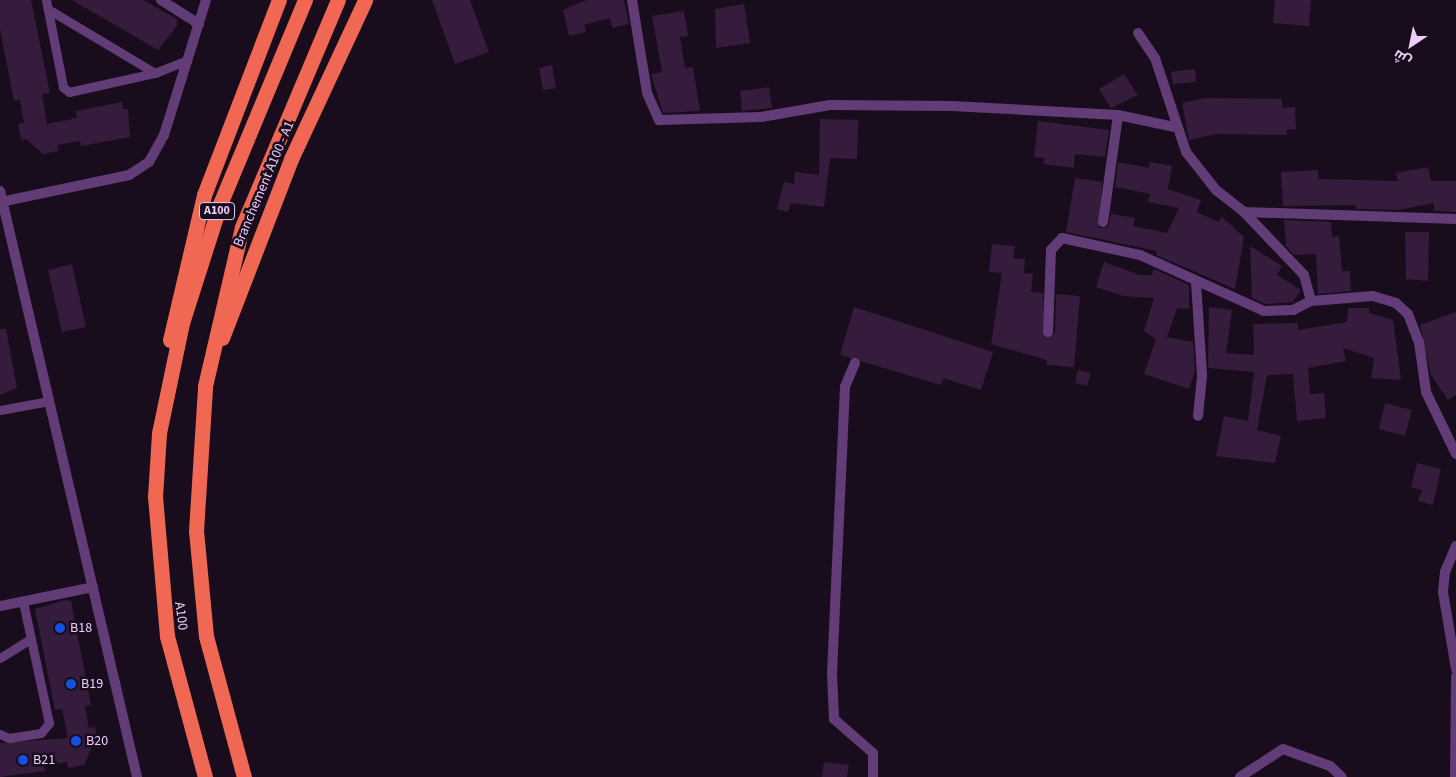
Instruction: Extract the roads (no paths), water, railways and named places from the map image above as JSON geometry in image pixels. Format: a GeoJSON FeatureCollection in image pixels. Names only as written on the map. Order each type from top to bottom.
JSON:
{"type":"FeatureCollection","features":[{"type":"Feature","properties":{"kind":"highway"},"geometry":{"type":"LineString","coordinates":[[159,433],[173,314],[191,242],[224,137],[279,0]]}},
{"type":"Feature","properties":{"kind":"highway","name":"A100"},"geometry":{"type":"LineString","coordinates":[[205,777],[167,636],[155,497],[159,433],[182,323],[220,204],[305,0]]}},
{"type":"Feature","properties":{"kind":"highway","name":"A100"},"geometry":{"type":"LineString","coordinates":[[244,777],[206,636],[196,531],[205,386],[242,227],[338,0]]}},
{"type":"Feature","properties":{"kind":"highway","name":"Branchement A100 - A1"},"geometry":{"type":"LineString","coordinates":[[205,386],[257,238],[365,0]]}},
{"type":"Feature","properties":{"kind":"street"},"geometry":{"type":"LineString","coordinates":[[161,0],[199,24]]}},
{"type":"Feature","properties":{"kind":"street"},"geometry":{"type":"LineString","coordinates":[[137,777],[1,198],[129,175],[149,162],[164,135],[206,0]]}},
{"type":"Feature","properties":{"kind":"street"},"geometry":{"type":"LineString","coordinates":[[632,0],[647,93],[659,120],[761,117],[830,105],[1045,108],[1118,115],[1174,127]]}},
{"type":"Feature","properties":{"kind":"street"},"geometry":{"type":"LineString","coordinates":[[1138,33],[1155,58],[1174,127],[1196,167],[1216,190],[1244,212],[1304,275],[1311,301]]}},
{"type":"Feature","properties":{"kind":"street"},"geometry":{"type":"LineString","coordinates":[[1103,222],[1118,115]]}},
{"type":"Feature","properties":{"kind":"street"},"geometry":{"type":"LineString","coordinates":[[1244,212],[1456,219]]}},
{"type":"Feature","properties":{"kind":"street"},"geometry":{"type":"LineString","coordinates":[[1048,332],[1050,250],[1062,238],[1140,255],[1196,282],[1264,311],[1293,310],[1311,301],[1373,296],[1396,303],[1408,314],[1419,342],[1426,392],[1456,454]]}},
{"type":"Feature","properties":{"kind":"street"},"geometry":{"type":"LineString","coordinates":[[1196,282],[1202,376],[1198,416]]}},
{"type":"Feature","properties":{"kind":"street"},"geometry":{"type":"LineString","coordinates":[[855,363],[845,388],[832,673],[834,719],[873,753],[873,777]]}},
{"type":"Feature","properties":{"kind":"street"},"geometry":{"type":"LineString","coordinates":[[1456,546],[1445,572],[1443,592],[1456,669]]}},
{"type":"Feature","properties":{"kind":"street"},"geometry":{"type":"LineString","coordinates":[[0,606],[93,588]]}},
{"type":"Feature","properties":{"kind":"street"},"geometry":{"type":"LineString","coordinates":[[1455,777],[1456,676]]}},
{"type":"Feature","properties":{"kind":"street"},"geometry":{"type":"LineString","coordinates":[[1240,777],[1283,748],[1330,766],[1342,777]]}},
{"type":"Feature","properties":{"kind":"lane"},"geometry":{"type":"LineString","coordinates":[[47,4],[154,73]]}},
{"type":"Feature","properties":{"kind":"lane"},"geometry":{"type":"LineString","coordinates":[[47,4],[63,87],[69,92],[154,73],[188,60]]}},
{"type":"Feature","properties":{"kind":"lane"},"geometry":{"type":"LineString","coordinates":[[0,410],[49,401]]}},
{"type":"Feature","properties":{"kind":"lane"},"geometry":{"type":"LineString","coordinates":[[0,734],[9,738],[41,733],[48,724],[23,602]]}},
{"type":"Feature","properties":{"kind":"lane"},"geometry":{"type":"LineString","coordinates":[[0,658],[31,638]]}},
{"type":"Feature","properties":{"kind":"place","name":"B18"},"geometry":{"type":"Point","coordinates":[60,628]}},
{"type":"Feature","properties":{"kind":"place","name":"B19"},"geometry":{"type":"Point","coordinates":[71,684]}},
{"type":"Feature","properties":{"kind":"place","name":"B20"},"geometry":{"type":"Point","coordinates":[76,741]}},
{"type":"Feature","properties":{"kind":"place","name":"B21"},"geometry":{"type":"Point","coordinates":[23,760]}}]}
